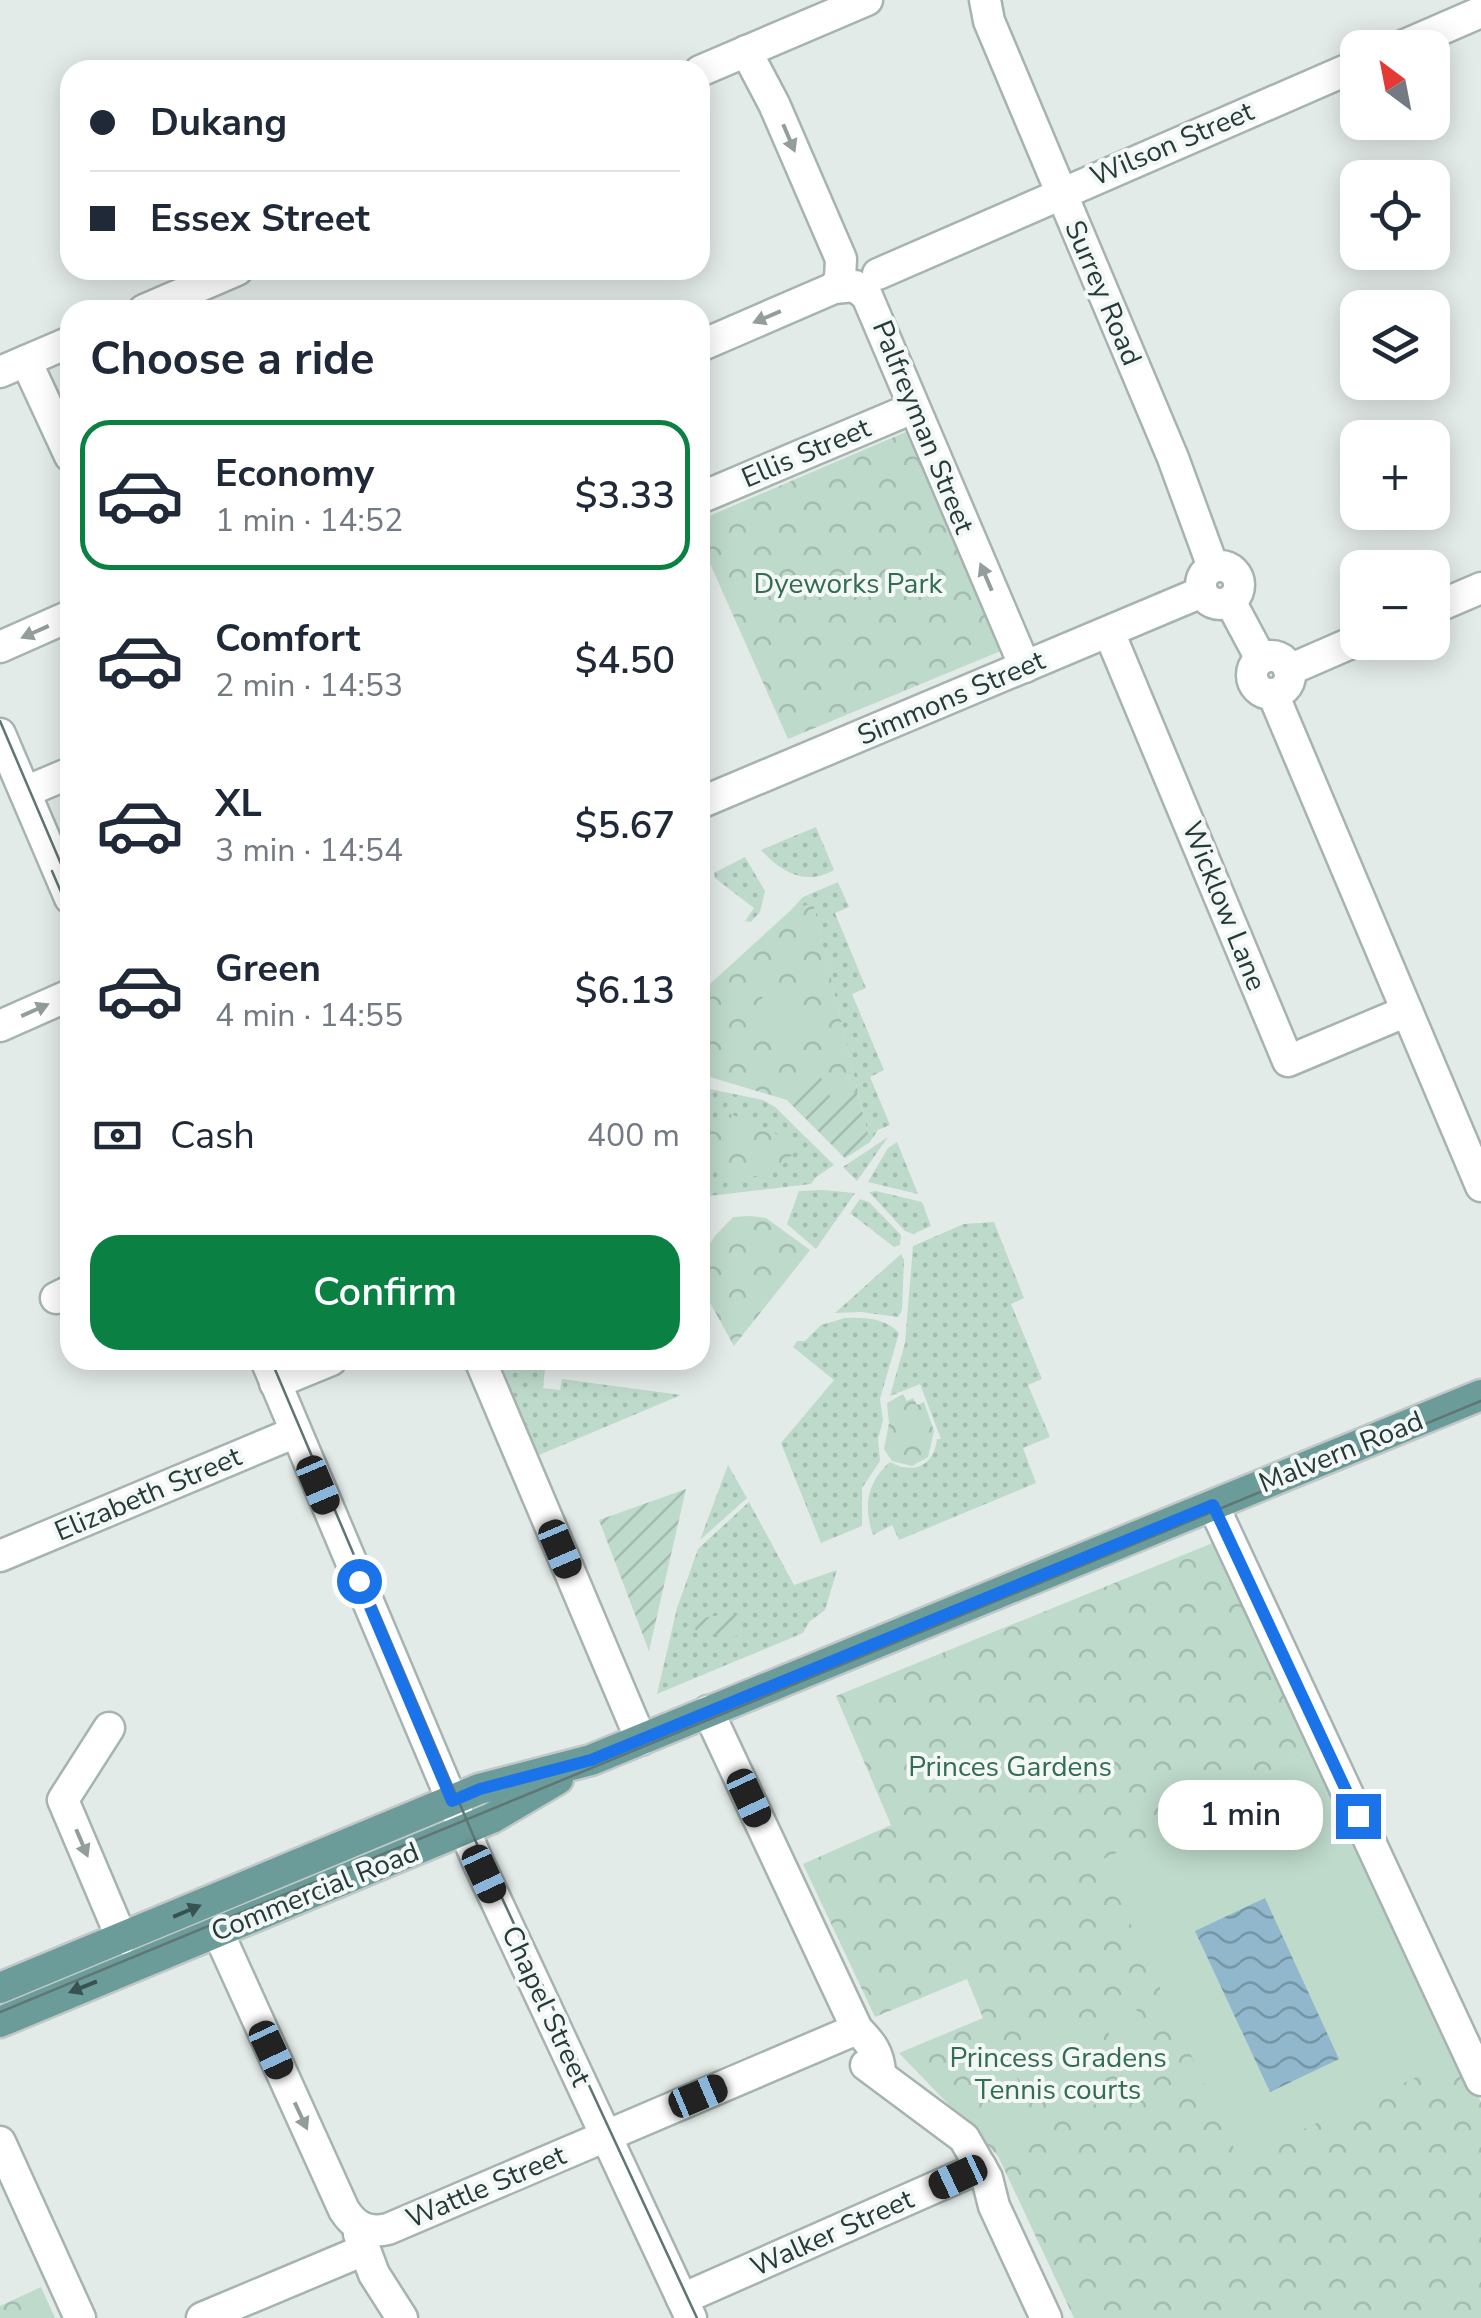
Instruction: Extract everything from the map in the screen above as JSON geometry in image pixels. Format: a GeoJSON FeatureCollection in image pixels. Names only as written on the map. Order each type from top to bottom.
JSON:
{"type":"FeatureCollection","features":[{"type":"Feature","properties":{"kind":"main road","name":"Malvern Road"},"geometry":{"type":"LineString","coordinates":[[591,1760],[1481,1395]]}},
{"type":"Feature","properties":{"kind":"main road","name":"Commercial Road"},"geometry":{"type":"LineString","coordinates":[[0,1988],[480,1789],[591,1760]]}},
{"type":"Feature","properties":{"kind":"main road","name":"Commercial Road"},"geometry":{"type":"LineString","coordinates":[[0,2022],[492,1818],[591,1760]]}},
{"type":"Feature","properties":{"kind":"street"},"geometry":{"type":"LineString","coordinates":[[710,67],[868,0]]}},
{"type":"Feature","properties":{"kind":"street"},"geometry":{"type":"LineString","coordinates":[[1431,30],[1480,3]]}},
{"type":"Feature","properties":{"kind":"street","name":"Surrey Road"},"geometry":{"type":"LineString","coordinates":[[982,7],[1172,458],[1215,587],[1275,674],[1407,1011],[1481,1186]]}},
{"type":"Feature","properties":{"kind":"street"},"geometry":{"type":"LineString","coordinates":[[710,342],[834,288],[840,279],[841,260],[774,104],[762,88],[746,51]]}},
{"type":"Feature","properties":{"kind":"street","name":"Wilson Street"},"geometry":{"type":"LineString","coordinates":[[878,274],[1340,73]]}},
{"type":"Feature","properties":{"kind":"street"},"geometry":{"type":"LineString","coordinates":[[168,300],[214,280]]}},
{"type":"Feature","properties":{"kind":"street","name":"Palfreyman Street"},"geometry":{"type":"LineString","coordinates":[[834,288],[855,286],[867,296],[1025,667]]}},
{"type":"Feature","properties":{"kind":"street"},"geometry":{"type":"LineString","coordinates":[[60,346],[13,367],[60,440]]}},
{"type":"Feature","properties":{"kind":"street","name":"Ellis Street"},"geometry":{"type":"LineString","coordinates":[[710,494],[912,408]]}},
{"type":"Feature","properties":{"kind":"street","name":"Simmons Street"},"geometry":{"type":"LineString","coordinates":[[710,793],[1215,587]]}},
{"type":"Feature","properties":{"kind":"street"},"geometry":{"type":"LineString","coordinates":[[1450,601],[1481,588]]}},
{"type":"Feature","properties":{"kind":"street"},"geometry":{"type":"LineString","coordinates":[[0,647],[60,620]]}},
{"type":"Feature","properties":{"kind":"street","name":"Wicklow Lane"},"geometry":{"type":"LineString","coordinates":[[1109,632],[1288,1061],[1407,1011]]}},
{"type":"Feature","properties":{"kind":"street"},"geometry":{"type":"LineString","coordinates":[[1275,674],[1340,647]]}},
{"type":"Feature","properties":{"kind":"street"},"geometry":{"type":"LineString","coordinates":[[0,734],[60,874]]}},
{"type":"Feature","properties":{"kind":"street"},"geometry":{"type":"LineString","coordinates":[[25,792],[60,777]]}},
{"type":"Feature","properties":{"kind":"street"},"geometry":{"type":"LineString","coordinates":[[0,1026],[60,999]]}},
{"type":"Feature","properties":{"kind":"street"},"geometry":{"type":"LineString","coordinates":[[484,1370],[641,1740]]}},
{"type":"Feature","properties":{"kind":"street","name":"Chapel Street"},"geometry":{"type":"LineString","coordinates":[[270,1372],[464,1830],[686,2308]]}},
{"type":"Feature","properties":{"kind":"street","name":"Elizabeth Street"},"geometry":{"type":"LineString","coordinates":[[0,1556],[296,1432]]}},
{"type":"Feature","properties":{"kind":"street"},"geometry":{"type":"LineString","coordinates":[[1213,1505],[1481,2080]]}},
{"type":"Feature","properties":{"kind":"street"},"geometry":{"type":"LineString","coordinates":[[708,1711],[857,2029],[859,2050],[867,2066],[964,2138],[975,2170],[992,2188],[994,2206],[1046,2318]]}},
{"type":"Feature","properties":{"kind":"street"},"geometry":{"type":"LineString","coordinates":[[110,1728],[63,1800],[122,1939]]}},
{"type":"Feature","properties":{"kind":"street"},"geometry":{"type":"LineString","coordinates":[[218,1932],[344,2210],[360,2236],[374,2274],[402,2318]]}},
{"type":"Feature","properties":{"kind":"street","name":"Wattle Street"},"geometry":{"type":"LineString","coordinates":[[202,2318],[360,2236],[388,2229],[857,2029]]}},
{"type":"Feature","properties":{"kind":"street"},"geometry":{"type":"LineString","coordinates":[[0,2142],[80,2318]]}},
{"type":"Feature","properties":{"kind":"street","name":"Walker Street"},"geometry":{"type":"LineString","coordinates":[[686,2308],[975,2170]]}},
{"type":"Feature","properties":{"kind":"green space","name":"Dyeworks Park"},"geometry":{"type":"Polygon","coordinates":[[[908,431],[1008,648],[788,739],[710,564],[710,516],[908,431]]]}},
{"type":"Feature","properties":{"kind":"green space"},"geometry":{"type":"Polygon","coordinates":[[[816,827],[834,870],[823,875],[794,875],[761,850],[816,827]]]}},
{"type":"Feature","properties":{"kind":"green space"},"geometry":{"type":"Polygon","coordinates":[[[745,857],[765,891],[760,912],[751,922],[745,921],[754,908],[715,878],[714,873],[745,857]]]}},
{"type":"Feature","properties":{"kind":"green space"},"geometry":{"type":"Polygon","coordinates":[[[838,882],[849,907],[835,913],[866,988],[852,994],[884,1070],[870,1077],[890,1125],[878,1130],[870,1142],[813,904],[791,910],[803,897],[838,882]]]}},
{"type":"Feature","properties":{"kind":"green space"},"geometry":{"type":"Polygon","coordinates":[[[813,903],[870,1142],[845,1158],[787,1100],[710,1077],[710,984],[791,910],[813,903]]]}},
{"type":"Feature","properties":{"kind":"green space"},"geometry":{"type":"Polygon","coordinates":[[[797,991],[804,1039],[769,1044],[762,996],[797,991]]]}},
{"type":"Feature","properties":{"kind":"green space"},"geometry":{"type":"Polygon","coordinates":[[[820,1076],[832,1100],[857,1092],[870,1142],[845,1158],[787,1100],[800,1084],[820,1076]]]}},
{"type":"Feature","properties":{"kind":"green space"},"geometry":{"type":"Polygon","coordinates":[[[710,1089],[763,1100],[775,1107],[834,1165],[811,1184],[710,1196],[710,1089]]]}},
{"type":"Feature","properties":{"kind":"green space"},"geometry":{"type":"Polygon","coordinates":[[[728,1113],[783,1137],[793,1153],[772,1171],[727,1180],[710,1158],[710,1125],[728,1113]]]}},
{"type":"Feature","properties":{"kind":"green space"},"geometry":{"type":"Polygon","coordinates":[[[888,1137],[857,1181],[843,1167],[888,1137]]]}},
{"type":"Feature","properties":{"kind":"green space"},"geometry":{"type":"Polygon","coordinates":[[[897,1142],[918,1194],[868,1182],[888,1148],[897,1142]]]}},
{"type":"Feature","properties":{"kind":"green space"},"geometry":{"type":"Polygon","coordinates":[[[799,1191],[855,1193],[816,1249],[787,1224],[799,1191]]]}},
{"type":"Feature","properties":{"kind":"green space"},"geometry":{"type":"Polygon","coordinates":[[[869,1192],[922,1202],[931,1226],[913,1234],[905,1231],[869,1192]]]}},
{"type":"Feature","properties":{"kind":"green space"},"geometry":{"type":"Polygon","coordinates":[[[860,1199],[869,1202],[901,1235],[900,1245],[894,1247],[850,1213],[860,1199]]]}},
{"type":"Feature","properties":{"kind":"green space"},"geometry":{"type":"Polygon","coordinates":[[[733,1217],[766,1218],[810,1250],[734,1346],[710,1303],[710,1244],[733,1217]]]}},
{"type":"Feature","properties":{"kind":"green space"},"geometry":{"type":"Polygon","coordinates":[[[994,1222],[1024,1298],[1011,1304],[1042,1379],[1028,1385],[1050,1437],[1023,1448],[1036,1483],[899,1540],[892,1525],[873,1535],[868,1505],[876,1478],[890,1462],[907,1468],[921,1466],[932,1456],[937,1439],[941,1439],[920,1384],[890,1396],[905,1343],[913,1246],[964,1224],[994,1222]]]}},
{"type":"Feature","properties":{"kind":"green space"},"geometry":{"type":"Polygon","coordinates":[[[901,1254],[902,1310],[898,1317],[835,1313],[901,1254]]]}},
{"type":"Feature","properties":{"kind":"green space"},"geometry":{"type":"Polygon","coordinates":[[[845,1318],[881,1321],[899,1333],[880,1399],[880,1461],[862,1488],[862,1526],[821,1543],[781,1443],[834,1380],[793,1347],[821,1325],[845,1318]]]}},
{"type":"Feature","properties":{"kind":"green space"},"geometry":{"type":"Polygon","coordinates":[[[502,1370],[545,1370],[543,1388],[560,1390],[562,1379],[681,1395],[539,1455],[502,1370]]]}},
{"type":"Feature","properties":{"kind":"green space"},"geometry":{"type":"Polygon","coordinates":[[[903,1394],[907,1401],[913,1398],[917,1405],[924,1402],[934,1431],[928,1457],[912,1466],[892,1461],[884,1449],[889,1423],[887,1403],[903,1394]]]}},
{"type":"Feature","properties":{"kind":"green space"},"geometry":{"type":"Polygon","coordinates":[[[728,1465],[747,1498],[700,1540],[728,1465]]]}},
{"type":"Feature","properties":{"kind":"green space"},"geometry":{"type":"Polygon","coordinates":[[[686,1489],[649,1651],[599,1520],[686,1489]]]}},
{"type":"Feature","properties":{"kind":"green space"},"geometry":{"type":"Polygon","coordinates":[[[749,1502],[794,1585],[837,1570],[825,1610],[809,1622],[803,1633],[657,1694],[677,1608],[698,1549],[749,1502]]]}},
{"type":"Feature","properties":{"kind":"green space","name":"Princes Gardens"},"geometry":{"type":"Polygon","coordinates":[[[1220,1540],[1317,1749],[1230,1790],[1234,1798],[1101,1861],[1460,2057],[1481,2102],[1481,2318],[1074,2318],[998,2156],[899,2053],[983,2018],[967,1979],[875,2017],[803,1864],[891,1825],[836,1696],[1220,1540]]]}},
{"type":"Feature","properties":{"kind":"green space"},"geometry":{"type":"Polygon","coordinates":[[[737,1615],[743,1626],[736,1637],[698,1632],[693,1627],[702,1618],[737,1615]]]}},
{"type":"Feature","properties":{"kind":"green space"},"geometry":{"type":"Polygon","coordinates":[[[1317,1749],[1460,2057],[1239,2159],[1101,1860],[1233,1799],[1230,1790],[1317,1749]]]}},
{"type":"Feature","properties":{"kind":"green space"},"geometry":{"type":"Polygon","coordinates":[[[1131,1996],[1163,2073],[1131,2086],[1099,2010],[1131,1996]]]}},
{"type":"Feature","properties":{"kind":"green space","name":"Princess Gradens Tennis courts"},"geometry":{"type":"Polygon","coordinates":[[[1068,2025],[1100,2102],[1069,2115],[1037,2038],[1068,2025]]]}},
{"type":"Feature","properties":{"kind":"green space"},"geometry":{"type":"Polygon","coordinates":[[[1006,2051],[1038,2128],[1006,2141],[975,2064],[1006,2051]]]}},
{"type":"Feature","properties":{"kind":"green space"},"geometry":{"type":"Polygon","coordinates":[[[41,2287],[55,2318],[0,2318],[0,2306],[41,2287]]]}},
{"type":"Feature","properties":{"kind":"water"},"geometry":{"type":"Polygon","coordinates":[[[1265,1898],[1339,2059],[1270,2092],[1195,1931],[1265,1898]]]}},
{"type":"Feature","properties":{"kind":"tram line"},"geometry":{"type":"LineString","coordinates":[[0,721],[60,862]]}},
{"type":"Feature","properties":{"kind":"tram line"},"geometry":{"type":"LineString","coordinates":[[52,871],[60,890]]}},
{"type":"Feature","properties":{"kind":"tram line"},"geometry":{"type":"LineString","coordinates":[[275,1370],[476,1842],[697,2318]]}},
{"type":"Feature","properties":{"kind":"tram line"},"geometry":{"type":"LineString","coordinates":[[0,2012],[1481,1401]]}},
{"type":"Feature","properties":{"kind":"route"},"geometry":{"type":"LineString","coordinates":[[359,1581],[452,1801],[480,1789],[591,1760],[1213,1505],[1358,1816]]}}]}
